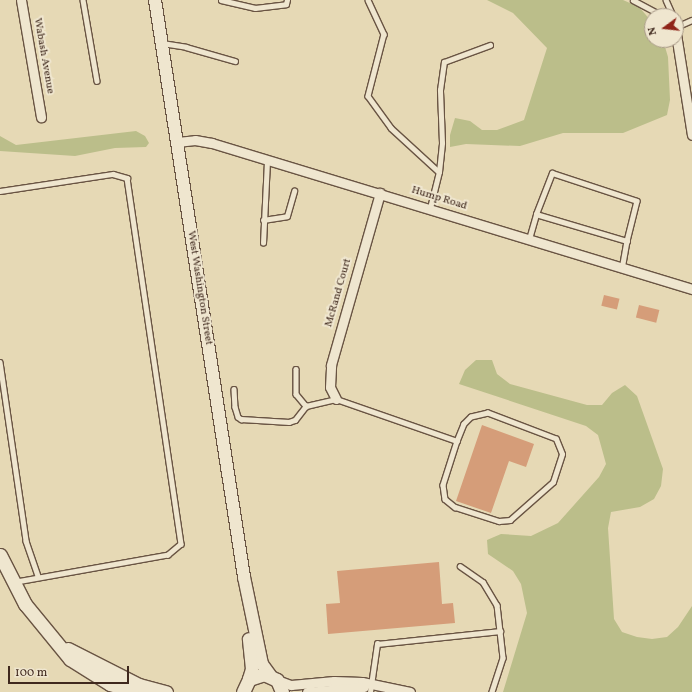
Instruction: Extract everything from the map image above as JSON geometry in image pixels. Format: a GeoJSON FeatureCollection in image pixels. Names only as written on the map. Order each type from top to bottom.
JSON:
{"type":"FeatureCollection","features":[{"type":"Feature","properties":{"kind":"main road"},"geometry":{"type":"LineString","coordinates":[[0,555],[12,583],[41,626],[64,648],[139,685],[166,692]]}},
{"type":"Feature","properties":{"kind":"main road"},"geometry":{"type":"LineString","coordinates":[[64,648],[70,659],[93,674],[136,692]]}},
{"type":"Feature","properties":{"kind":"main road"},"geometry":{"type":"LineString","coordinates":[[230,692],[246,685],[257,674],[276,682]]}},
{"type":"Feature","properties":{"kind":"street","name":"Wabash Avenue"},"geometry":{"type":"LineString","coordinates":[[21,0],[41,117]]}},
{"type":"Feature","properties":{"kind":"street","name":"West Washington Street"},"geometry":{"type":"LineString","coordinates":[[155,0],[244,577],[262,664],[276,682]]}},
{"type":"Feature","properties":{"kind":"street"},"geometry":{"type":"LineString","coordinates":[[678,48],[692,135]]}},
{"type":"Feature","properties":{"kind":"street","name":"Hump Road"},"geometry":{"type":"LineString","coordinates":[[177,142],[195,140],[212,144],[430,208],[692,289]]}},
{"type":"Feature","properties":{"kind":"street","name":"McRand Court"},"geometry":{"type":"LineString","coordinates":[[336,399],[330,387],[331,365],[380,194]]}},
{"type":"Feature","properties":{"kind":"street","name":"West Washington Street"},"geometry":{"type":"LineString","coordinates":[[244,577],[252,659],[246,685]]}},
{"type":"Feature","properties":{"kind":"street"},"geometry":{"type":"LineString","coordinates":[[276,682],[291,685],[334,681],[370,689]]}},
{"type":"Feature","properties":{"kind":"street"},"geometry":{"type":"LineString","coordinates":[[307,692],[370,689],[410,692]]}},
{"type":"Feature","properties":{"kind":"lane"},"geometry":{"type":"LineString","coordinates":[[83,0],[98,81]]}},
{"type":"Feature","properties":{"kind":"lane"},"geometry":{"type":"LineString","coordinates":[[221,0],[255,8],[286,4],[287,0]]}},
{"type":"Feature","properties":{"kind":"lane"},"geometry":{"type":"LineString","coordinates":[[368,0],[384,34],[368,96],[391,128],[439,172]]}},
{"type":"Feature","properties":{"kind":"lane"},"geometry":{"type":"LineString","coordinates":[[633,0],[648,8]]}},
{"type":"Feature","properties":{"kind":"lane"},"geometry":{"type":"LineString","coordinates":[[162,43],[186,46],[235,61]]}},
{"type":"Feature","properties":{"kind":"lane"},"geometry":{"type":"LineString","coordinates":[[430,208],[439,172],[442,143],[440,90],[444,62],[490,45]]}},
{"type":"Feature","properties":{"kind":"lane"},"geometry":{"type":"LineString","coordinates":[[263,243],[267,160]]}},
{"type":"Feature","properties":{"kind":"lane"},"geometry":{"type":"LineString","coordinates":[[529,239],[536,214],[552,173],[638,201],[627,241],[622,268]]}},
{"type":"Feature","properties":{"kind":"lane"},"geometry":{"type":"LineString","coordinates":[[0,191],[113,174],[128,178],[181,544],[168,555],[38,576],[12,583]]}},
{"type":"Feature","properties":{"kind":"lane"},"geometry":{"type":"LineString","coordinates":[[263,220],[287,216],[294,191]]}},
{"type":"Feature","properties":{"kind":"lane"},"geometry":{"type":"LineString","coordinates":[[536,214],[627,241]]}},
{"type":"Feature","properties":{"kind":"lane"},"geometry":{"type":"LineString","coordinates":[[0,362],[26,541],[38,576]]}},
{"type":"Feature","properties":{"kind":"lane"},"geometry":{"type":"LineString","coordinates":[[296,369],[296,394],[306,406]]}},
{"type":"Feature","properties":{"kind":"lane"},"geometry":{"type":"LineString","coordinates":[[234,389],[235,407],[238,417],[241,419],[289,422],[295,420],[306,406],[336,399],[457,441]]}},
{"type":"Feature","properties":{"kind":"lane"},"geometry":{"type":"LineString","coordinates":[[488,413],[556,439],[562,454],[553,482],[510,520],[499,521],[455,508],[445,499],[443,485],[457,441],[464,424],[471,417],[488,413]]}},
{"type":"Feature","properties":{"kind":"lane"},"geometry":{"type":"LineString","coordinates":[[460,566],[475,574],[492,594],[497,605],[503,658],[492,692]]}},
{"type":"Feature","properties":{"kind":"lane"},"geometry":{"type":"LineString","coordinates":[[370,689],[377,644],[500,631]]}},
{"type":"Feature","properties":{"kind":"green space"},"geometry":{"type":"Polygon","coordinates":[[[487,0],[623,0],[639,7],[644,13],[644,48],[665,48],[668,57],[670,100],[667,115],[623,133],[563,133],[520,146],[466,144],[450,147],[450,135],[455,118],[470,121],[482,130],[497,130],[524,120],[547,48],[513,13],[487,0]]]}},
{"type":"Feature","properties":{"kind":"green space"},"geometry":{"type":"Polygon","coordinates":[[[136,131],[145,136],[149,143],[146,147],[115,148],[75,156],[0,151],[0,136],[16,145],[136,131]]]}},
{"type":"Feature","properties":{"kind":"green space"},"geometry":{"type":"Polygon","coordinates":[[[476,360],[492,360],[497,374],[510,384],[587,405],[602,405],[612,393],[625,385],[637,396],[663,469],[661,486],[654,499],[640,507],[611,512],[608,528],[614,619],[622,632],[637,637],[652,639],[667,637],[678,627],[692,606],[692,692],[503,692],[527,613],[521,584],[513,571],[488,554],[487,540],[501,534],[531,536],[558,523],[599,477],[606,464],[598,435],[586,426],[459,384],[465,370],[476,360]]]}},
{"type":"Feature","properties":{"kind":"building"},"geometry":{"type":"Polygon","coordinates":[[[604,295],[620,299],[617,310],[601,306],[604,295]]]}},
{"type":"Feature","properties":{"kind":"building"},"geometry":{"type":"Polygon","coordinates":[[[639,305],[659,310],[656,323],[636,318],[639,305]]]}},
{"type":"Feature","properties":{"kind":"building"},"geometry":{"type":"Polygon","coordinates":[[[482,425],[534,444],[526,467],[509,461],[491,513],[456,501],[482,425]]]}},
{"type":"Feature","properties":{"kind":"building"},"geometry":{"type":"Polygon","coordinates":[[[439,562],[442,604],[453,603],[455,623],[328,634],[326,604],[340,603],[337,571],[439,562]]]}}]}
